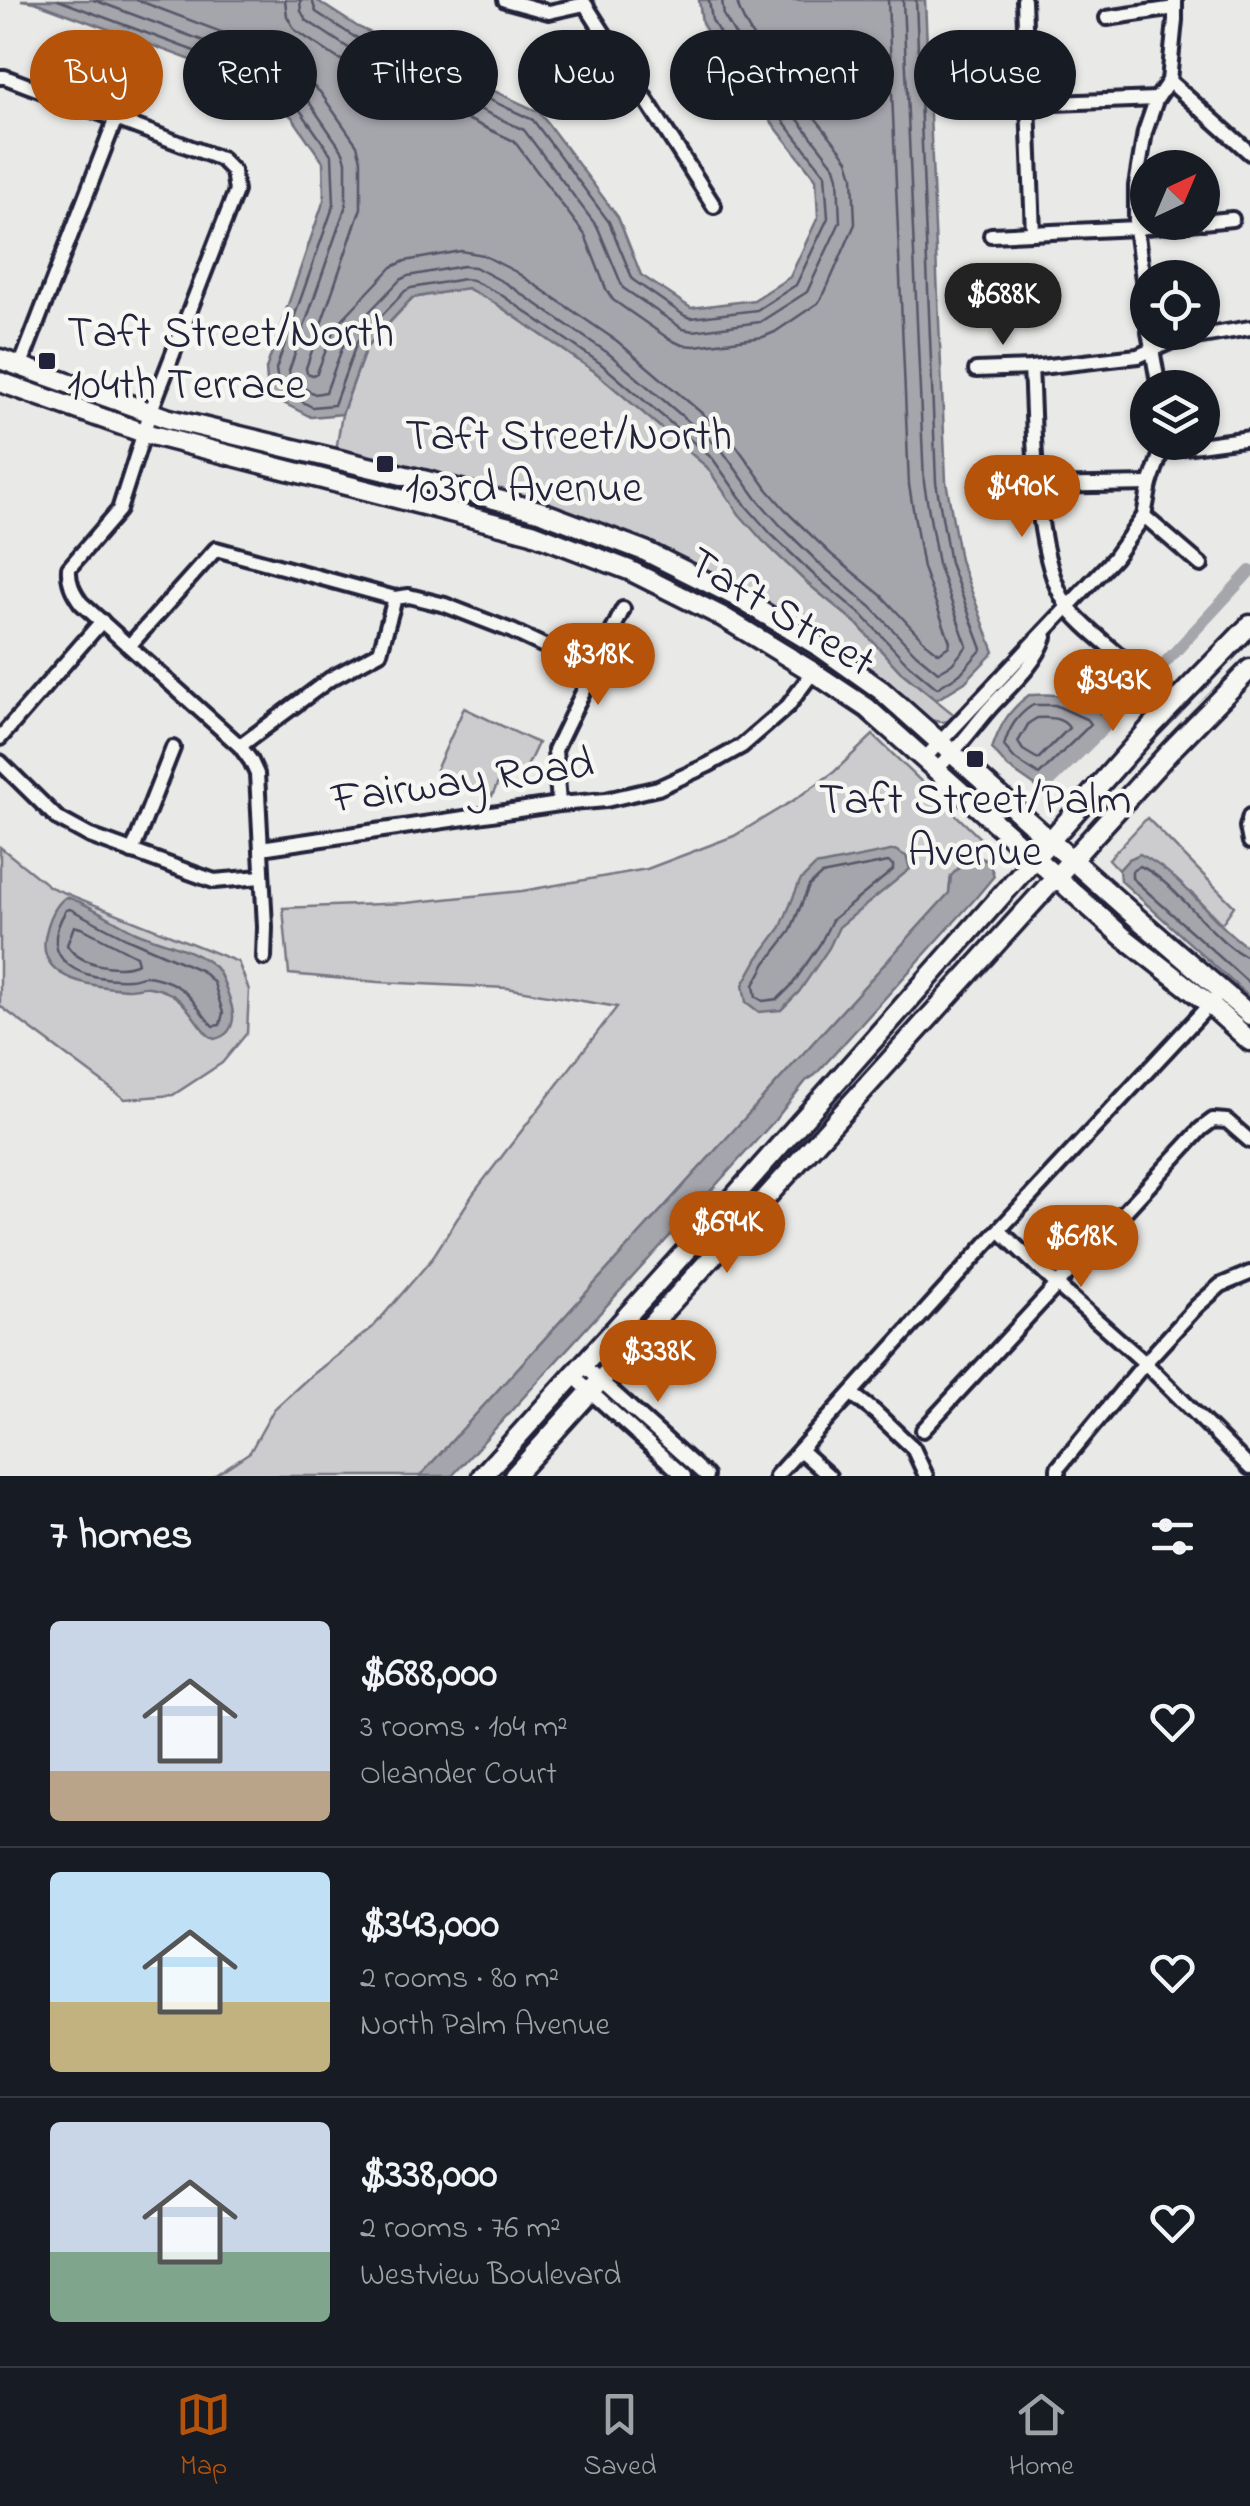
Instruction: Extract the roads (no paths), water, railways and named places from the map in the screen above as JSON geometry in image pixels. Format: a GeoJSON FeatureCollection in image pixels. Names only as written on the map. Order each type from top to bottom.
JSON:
{"type":"FeatureCollection","features":[{"type":"Feature","properties":{"kind":"street"},"geometry":{"type":"LineString","coordinates":[[505,0],[549,12],[586,2],[714,206]]}},
{"type":"Feature","properties":{"kind":"street"},"geometry":{"type":"LineString","coordinates":[[1024,0],[1025,30]]}},
{"type":"Feature","properties":{"kind":"street"},"geometry":{"type":"LineString","coordinates":[[1107,18],[1175,4],[1170,81],[1156,99],[1142,150]]}},
{"type":"Feature","properties":{"kind":"street"},"geometry":{"type":"LineString","coordinates":[[0,77],[30,87]]}},
{"type":"Feature","properties":{"kind":"street"},"geometry":{"type":"LineString","coordinates":[[1170,81],[1250,153]]}},
{"type":"Feature","properties":{"kind":"street"},"geometry":{"type":"LineString","coordinates":[[1076,102],[1156,99]]}},
{"type":"Feature","properties":{"kind":"street"},"geometry":{"type":"LineString","coordinates":[[20,367],[115,120]]}},
{"type":"Feature","properties":{"kind":"street"},"geometry":{"type":"LineString","coordinates":[[121,120],[221,159],[233,171],[236,191],[147,423],[119,510],[70,568],[68,578],[76,597],[252,761],[261,848],[264,958]]}},
{"type":"Feature","properties":{"kind":"street"},"geometry":{"type":"LineString","coordinates":[[1029,120],[1033,233]]}},
{"type":"Feature","properties":{"kind":"street"},"geometry":{"type":"LineString","coordinates":[[1220,221],[1232,220]]}},
{"type":"Feature","properties":{"kind":"street"},"geometry":{"type":"LineString","coordinates":[[991,235],[1130,228]]}},
{"type":"Feature","properties":{"kind":"street"},"geometry":{"type":"LineString","coordinates":[[1220,333],[1250,328]]}},
{"type":"Feature","properties":{"kind":"street"},"geometry":{"type":"LineString","coordinates":[[976,370],[1138,356],[1149,350]]}},
{"type":"Feature","properties":{"kind":"street","name":"Taft Street"},"geometry":{"type":"LineString","coordinates":[[0,359],[147,423],[530,508],[638,548],[734,596],[820,647],[881,690],[1136,918],[1216,998],[1250,1041]]}},
{"type":"Feature","properties":{"kind":"street"},"geometry":{"type":"LineString","coordinates":[[1031,368],[1045,552],[1067,607],[1128,662]]}},
{"type":"Feature","properties":{"kind":"street","name":"Taft Street"},"geometry":{"type":"LineString","coordinates":[[0,382],[532,534],[629,570],[724,616],[866,708],[1122,936],[1216,998],[1250,1015]]}},
{"type":"Feature","properties":{"kind":"street"},"geometry":{"type":"LineString","coordinates":[[1220,441],[1250,438]]}},
{"type":"Feature","properties":{"kind":"street"},"geometry":{"type":"LineString","coordinates":[[931,764],[1017,682],[1045,640],[1046,629],[1114,558],[1144,516],[1158,460]]}},
{"type":"Feature","properties":{"kind":"street"},"geometry":{"type":"LineString","coordinates":[[1038,486],[1150,484]]}},
{"type":"Feature","properties":{"kind":"street"},"geometry":{"type":"LineString","coordinates":[[1144,516],[1201,565]]}},
{"type":"Feature","properties":{"kind":"street"},"geometry":{"type":"LineString","coordinates":[[129,646],[216,549],[395,598],[409,596],[445,605],[593,669]]}},
{"type":"Feature","properties":{"kind":"street"},"geometry":{"type":"LineString","coordinates":[[240,746],[330,679],[380,652],[395,598]]}},
{"type":"Feature","properties":{"kind":"street"},"geometry":{"type":"LineString","coordinates":[[559,804],[555,750],[623,609]]}},
{"type":"Feature","properties":{"kind":"street"},"geometry":{"type":"LineString","coordinates":[[0,738],[102,621]]}},
{"type":"Feature","properties":{"kind":"street"},"geometry":{"type":"LineString","coordinates":[[482,1476],[1150,728],[1250,625]]}},
{"type":"Feature","properties":{"kind":"street"},"geometry":{"type":"LineString","coordinates":[[514,1476],[1172,749],[1250,669]]}},
{"type":"Feature","properties":{"kind":"street","name":"Fairway Road"},"geometry":{"type":"LineString","coordinates":[[261,848],[606,800],[658,788],[742,746],[788,706],[813,672]]}},
{"type":"Feature","properties":{"kind":"street"},"geometry":{"type":"LineString","coordinates":[[132,852],[173,748]]}},
{"type":"Feature","properties":{"kind":"street"},"geometry":{"type":"LineString","coordinates":[[0,762],[57,818],[90,836],[214,882],[261,877]]}},
{"type":"Feature","properties":{"kind":"street"},"geometry":{"type":"LineString","coordinates":[[1248,821],[1250,842]]}},
{"type":"Feature","properties":{"kind":"street"},"geometry":{"type":"LineString","coordinates":[[776,1476],[1216,998]]}},
{"type":"Feature","properties":{"kind":"street"},"geometry":{"type":"LineString","coordinates":[[923,1430],[1200,1129],[1212,1120],[1227,1121],[1250,1141]]}},
{"type":"Feature","properties":{"kind":"street"},"geometry":{"type":"LineString","coordinates":[[729,1202],[747,1219]]}},
{"type":"Feature","properties":{"kind":"street"},"geometry":{"type":"LineString","coordinates":[[1000,1230],[1145,1363],[1250,1468]]}},
{"type":"Feature","properties":{"kind":"street"},"geometry":{"type":"LineString","coordinates":[[1058,1476],[1058,1468],[1145,1363],[1209,1295],[1221,1285],[1250,1273]]}},
{"type":"Feature","properties":{"kind":"street"},"geometry":{"type":"LineString","coordinates":[[578,1370],[684,1476]]}},
{"type":"Feature","properties":{"kind":"street"},"geometry":{"type":"LineString","coordinates":[[852,1394],[914,1448],[926,1476]]}},
{"type":"Feature","properties":{"kind":"street"},"geometry":{"type":"LineString","coordinates":[[800,1450],[829,1476]]}},
{"type":"Feature","properties":{"kind":"street"},"geometry":{"type":"LineString","coordinates":[[670,1463],[706,1476]]}},
{"type":"Feature","properties":{"kind":"water"},"geometry":{"type":"Polygon","coordinates":[[[21,0],[316,0],[364,30],[337,30],[337,120],[498,120],[498,93],[518,102],[518,120],[545,120],[618,217],[641,275],[691,308],[754,300],[790,277],[818,217],[816,179],[770,120],[894,120],[894,30],[706,30],[699,0],[925,0],[926,30],[914,30],[914,120],[930,120],[946,481],[960,560],[994,652],[965,682],[936,700],[900,671],[856,623],[763,541],[707,467],[594,371],[467,288],[412,298],[366,348],[342,414],[311,417],[268,395],[266,369],[324,200],[323,162],[294,120],[317,120],[317,30],[183,30],[183,57],[163,49],[163,30],[110,30],[21,0]]]}},
{"type":"Feature","properties":{"kind":"water"},"geometry":{"type":"Polygon","coordinates":[[[1029,695],[1060,696],[1112,720],[1041,790],[1008,767],[992,749],[1006,719],[1029,695]]]}},
{"type":"Feature","properties":{"kind":"water"},"geometry":{"type":"Polygon","coordinates":[[[895,850],[906,856],[910,869],[839,927],[799,992],[781,1010],[759,1012],[746,1002],[743,985],[781,927],[800,881],[815,866],[895,850]]]}},
{"type":"Feature","properties":{"kind":"water"},"geometry":{"type":"Polygon","coordinates":[[[1140,854],[1185,887],[1250,949],[1250,998],[1120,880],[1119,870],[1140,854]]]}},
{"type":"Feature","properties":{"kind":"water"},"geometry":{"type":"Polygon","coordinates":[[[970,856],[986,861],[994,876],[974,900],[452,1476],[420,1476],[949,893],[951,876],[970,856]]]}},
{"type":"Feature","properties":{"kind":"water"},"geometry":{"type":"Polygon","coordinates":[[[66,897],[136,932],[197,955],[215,967],[232,1006],[232,1022],[227,1032],[214,1039],[182,1003],[163,991],[100,986],[60,973],[50,964],[45,938],[52,915],[66,897]]]}},
{"type":"Feature","properties":{"kind":"waterway"},"geometry":{"type":"LineString","coordinates":[[1041,790],[1112,720],[1250,571]]}},
{"type":"Feature","properties":{"kind":"place","name":"Taft Street/North 104th Terrace"},"geometry":{"type":"Point","coordinates":[47,361]}},
{"type":"Feature","properties":{"kind":"place","name":"Taft Street/North 103rd Avenue"},"geometry":{"type":"Point","coordinates":[385,464]}},
{"type":"Feature","properties":{"kind":"place","name":"Taft Street/Palm Avenue"},"geometry":{"type":"Point","coordinates":[975,759]}}]}
